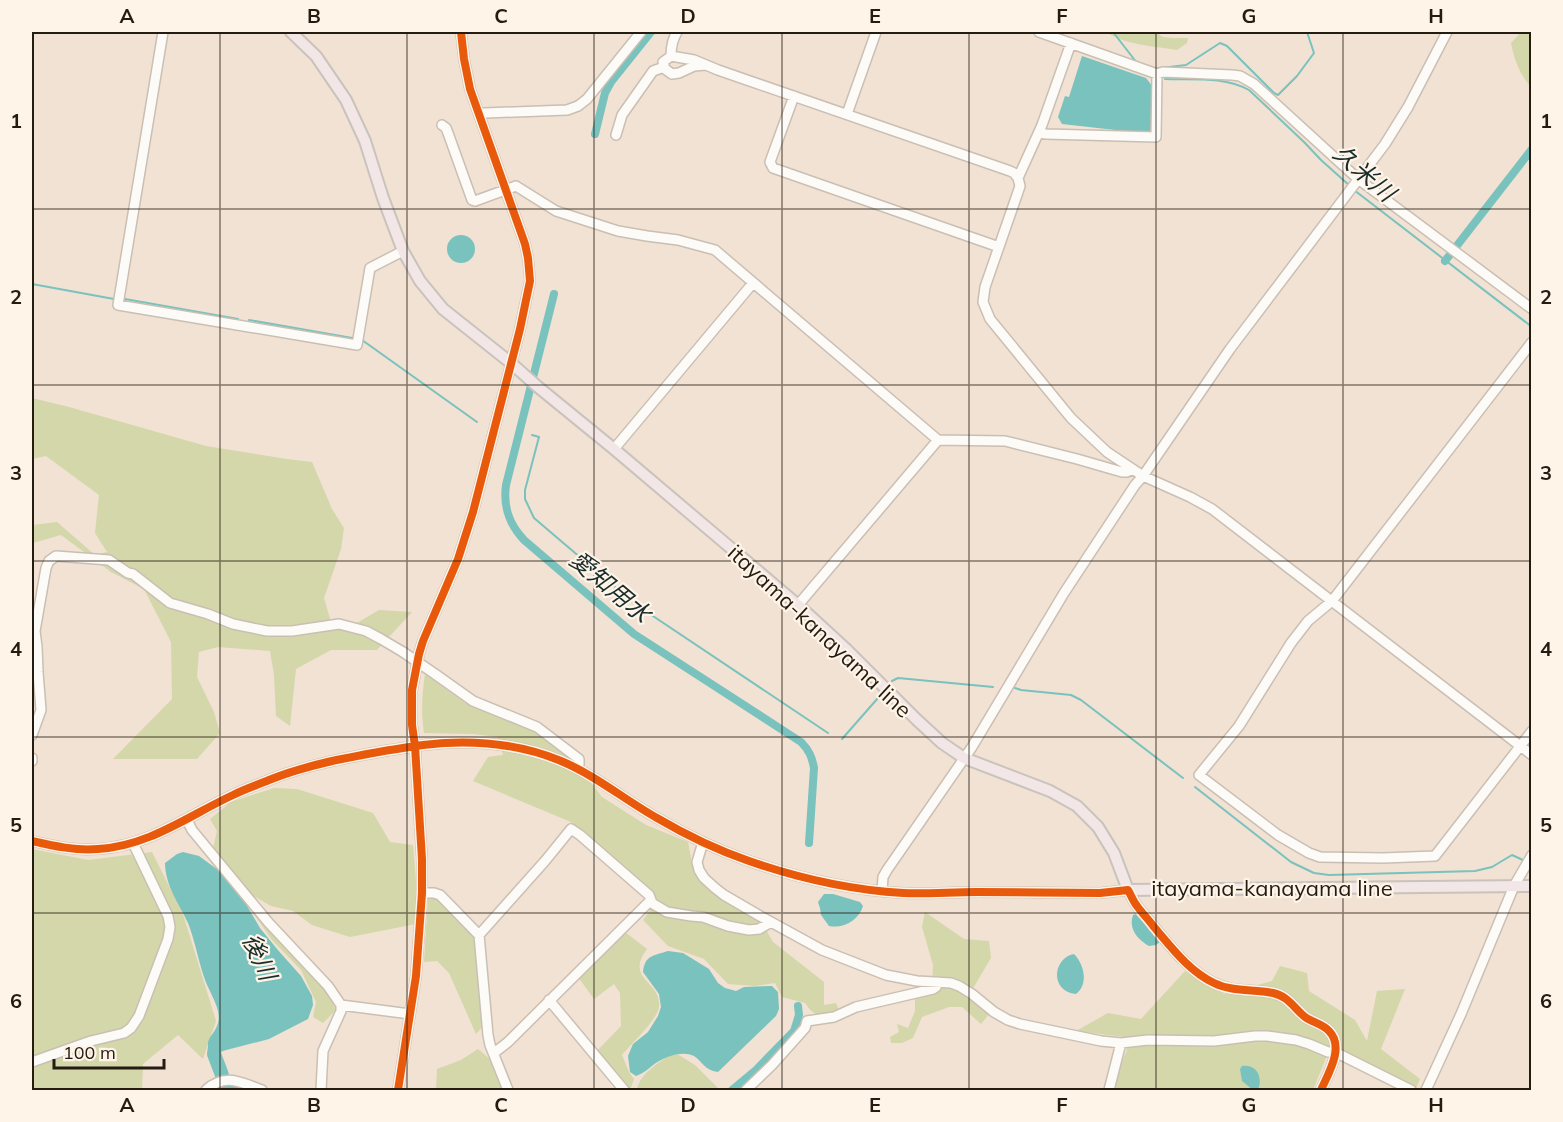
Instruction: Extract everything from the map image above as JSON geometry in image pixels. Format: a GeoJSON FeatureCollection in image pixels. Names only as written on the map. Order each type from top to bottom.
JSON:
{"type":"FeatureCollection","features":[{"type":"Feature","properties":{"kind":"main road","name":"itayama-kanayama line"},"geometry":{"type":"LineString","coordinates":[[291,32],[316,56],[346,100],[365,141],[403,251],[420,281],[443,309],[511,363],[798,605],[942,743],[964,758],[1050,791],[1077,806],[1098,827],[1114,854],[1128,890],[1532,886]]}},
{"type":"Feature","properties":{"kind":"street"},"geometry":{"type":"LineString","coordinates":[[163,32],[118,305],[357,345],[370,268],[403,251]]}},
{"type":"Feature","properties":{"kind":"street"},"geometry":{"type":"LineString","coordinates":[[398,1090],[418,953],[422,893],[412,690],[419,654],[428,628],[458,559],[470,523],[529,292],[530,270],[525,244],[470,89],[465,69],[461,32]]}},
{"type":"Feature","properties":{"kind":"street"},"geometry":{"type":"LineString","coordinates":[[479,114],[567,110],[578,106],[594,91],[639,32]]}},
{"type":"Feature","properties":{"kind":"street"},"geometry":{"type":"LineString","coordinates":[[671,56],[671,46],[677,32]]}},
{"type":"Feature","properties":{"kind":"street"},"geometry":{"type":"LineString","coordinates":[[847,114],[876,32]]}},
{"type":"Feature","properties":{"kind":"street"},"geometry":{"type":"LineString","coordinates":[[1039,32],[1157,74],[1163,72],[1232,75],[1248,80],[1269,96],[1358,180],[1532,309]]}},
{"type":"Feature","properties":{"kind":"street"},"geometry":{"type":"LineString","coordinates":[[882,891],[887,870],[964,758],[1064,593],[1135,485],[1230,349],[1385,144],[1408,107],[1447,32]]}},
{"type":"Feature","properties":{"kind":"street"},"geometry":{"type":"LineString","coordinates":[[1018,178],[1039,133],[1071,43]]}},
{"type":"Feature","properties":{"kind":"street"},"geometry":{"type":"LineString","coordinates":[[706,65],[694,66],[675,74],[668,73],[663,62],[671,56],[694,60],[1014,173],[1020,186],[982,297],[983,306],[990,319],[1071,418],[1107,452],[1132,469],[1212,509],[1532,755]]}},
{"type":"Feature","properties":{"kind":"street"},"geometry":{"type":"LineString","coordinates":[[616,135],[622,115],[653,71],[664,67]]}},
{"type":"Feature","properties":{"kind":"street"},"geometry":{"type":"LineString","coordinates":[[1039,133],[1156,137],[1157,74]]}},
{"type":"Feature","properties":{"kind":"street"},"geometry":{"type":"LineString","coordinates":[[794,96],[770,162],[773,168],[999,247]]}},
{"type":"Feature","properties":{"kind":"street"},"geometry":{"type":"LineString","coordinates":[[442,125],[446,128],[452,141],[472,200],[475,201],[516,186],[556,211],[618,231],[678,240],[715,250],[938,440],[1005,441],[1122,472],[1132,469]]}},
{"type":"Feature","properties":{"kind":"street"},"geometry":{"type":"LineString","coordinates":[[614,449],[753,283]]}},
{"type":"Feature","properties":{"kind":"street"},"geometry":{"type":"LineString","coordinates":[[1532,342],[1332,602],[1308,621],[1291,643],[1239,726],[1199,775],[1278,835],[1320,857],[1435,856],[1532,731]]}},
{"type":"Feature","properties":{"kind":"street"},"geometry":{"type":"LineString","coordinates":[[798,605],[938,440]]}},
{"type":"Feature","properties":{"kind":"street"},"geometry":{"type":"LineString","coordinates":[[32,735],[41,710],[35,631],[46,568],[56,556],[110,560],[133,574],[170,603],[233,624],[267,631],[292,631],[339,624],[366,631],[403,652],[472,701],[537,728],[579,759],[576,768]]}},
{"type":"Feature","properties":{"kind":"street"},"geometry":{"type":"LineString","coordinates":[[32,841],[59,847],[85,849],[108,848],[133,843],[152,837],[231,795],[272,778],[355,756],[430,744],[468,742],[537,753],[576,768],[657,819],[703,842],[746,860],[799,876],[882,891],[1100,893],[1128,890],[1137,906],[1192,969],[1217,985],[1282,996],[1305,1017],[1331,1033],[1334,1039],[1335,1058],[1321,1090]]}},
{"type":"Feature","properties":{"kind":"street"},"geometry":{"type":"LineString","coordinates":[[187,820],[192,830],[268,922],[323,980],[341,1005],[341,1011],[323,1051],[321,1090]]}},
{"type":"Feature","properties":{"kind":"street"},"geometry":{"type":"LineString","coordinates":[[479,935],[571,829],[649,895],[650,902],[667,912],[703,917],[728,926],[749,930],[759,929],[771,922]]}},
{"type":"Feature","properties":{"kind":"street"},"geometry":{"type":"LineString","coordinates":[[703,842],[697,862],[699,870],[704,878],[724,895],[822,950],[886,975],[909,980],[951,983],[966,989],[994,1012],[1008,1020],[1101,1041],[1121,1043],[1148,1040],[1214,1041],[1261,1036],[1296,1040],[1328,1052],[1335,1052],[1411,1090]]}},
{"type":"Feature","properties":{"kind":"street"},"geometry":{"type":"LineString","coordinates":[[32,1062],[91,1041],[124,1034],[139,1016],[168,939],[170,927],[163,904],[133,843]]}},
{"type":"Feature","properties":{"kind":"street"},"geometry":{"type":"LineString","coordinates":[[1426,1090],[1461,1014],[1514,886],[1532,855]]}},
{"type":"Feature","properties":{"kind":"street"},"geometry":{"type":"LineString","coordinates":[[422,893],[440,895],[479,935],[488,1035],[508,1090]]}},
{"type":"Feature","properties":{"kind":"street"},"geometry":{"type":"LineString","coordinates":[[494,1053],[508,1042],[651,900]]}},
{"type":"Feature","properties":{"kind":"street"},"geometry":{"type":"LineString","coordinates":[[746,1090],[805,1028],[807,1021],[834,1017],[856,1007],[933,988],[938,982]]}},
{"type":"Feature","properties":{"kind":"street"},"geometry":{"type":"LineString","coordinates":[[549,1000],[624,1090]]}},
{"type":"Feature","properties":{"kind":"street"},"geometry":{"type":"LineString","coordinates":[[341,1005],[410,1014]]}},
{"type":"Feature","properties":{"kind":"street"},"geometry":{"type":"LineString","coordinates":[[1109,1090],[1121,1043]]}},
{"type":"Feature","properties":{"kind":"street"},"geometry":{"type":"LineString","coordinates":[[206,1090],[221,1080],[229,1080],[262,1090]]}},
{"type":"Feature","properties":{"kind":"green space"},"geometry":{"type":"Polygon","coordinates":[[[1107,32],[1155,32],[1163,37],[1188,38],[1187,43],[1177,50],[1130,42],[1107,32]]]}},
{"type":"Feature","properties":{"kind":"green space"},"geometry":{"type":"Polygon","coordinates":[[[1521,32],[1531,32],[1531,87],[1518,66],[1511,43],[1521,32]]]}},
{"type":"Feature","properties":{"kind":"green space"},"geometry":{"type":"Polygon","coordinates":[[[32,398],[206,446],[312,462],[332,509],[344,528],[341,549],[324,598],[333,629],[345,630],[379,610],[412,612],[377,650],[331,650],[296,669],[290,726],[276,716],[270,651],[218,647],[199,652],[197,677],[214,712],[220,733],[197,759],[113,759],[172,699],[171,642],[144,589],[111,572],[61,535],[33,543],[32,547],[33,525],[57,522],[95,555],[107,552],[95,533],[99,495],[46,456],[32,459],[32,398]]]}},
{"type":"Feature","properties":{"kind":"green space"},"geometry":{"type":"Polygon","coordinates":[[[425,674],[465,703],[536,731],[570,756],[602,797],[646,825],[688,842],[694,873],[719,897],[761,921],[773,942],[824,982],[824,1005],[836,1003],[839,1010],[824,1015],[816,1014],[805,1003],[782,997],[775,983],[755,986],[728,984],[704,959],[668,946],[643,920],[657,901],[571,822],[473,781],[488,757],[503,755],[498,737],[424,733],[422,704],[425,674]]]}},
{"type":"Feature","properties":{"kind":"green space"},"geometry":{"type":"Polygon","coordinates":[[[274,788],[297,789],[373,813],[390,842],[413,845],[418,905],[416,924],[350,937],[312,925],[293,911],[271,906],[252,895],[325,987],[336,1010],[323,1023],[313,1017],[316,1002],[301,970],[272,940],[211,857],[217,831],[210,819],[231,802],[274,788]]]}},
{"type":"Feature","properties":{"kind":"green space"},"geometry":{"type":"Polygon","coordinates":[[[32,849],[88,860],[152,852],[183,914],[216,1021],[203,1059],[178,1035],[143,1064],[142,1090],[32,1090],[32,849]]]}},
{"type":"Feature","properties":{"kind":"green space"},"geometry":{"type":"Polygon","coordinates":[[[438,897],[474,932],[484,1025],[476,1034],[449,973],[437,961],[424,962],[428,898],[438,897]]]}},
{"type":"Feature","properties":{"kind":"green space"},"geometry":{"type":"Polygon","coordinates":[[[925,912],[964,939],[989,941],[991,958],[972,990],[990,1013],[981,1024],[962,1007],[949,1007],[922,1017],[913,1038],[902,1043],[891,1043],[890,1037],[899,1032],[897,1024],[908,1028],[915,1011],[915,997],[932,985],[933,965],[922,927],[925,912]]]}},
{"type":"Feature","properties":{"kind":"green space"},"geometry":{"type":"Polygon","coordinates":[[[625,932],[647,949],[641,959],[641,974],[655,991],[659,1007],[649,1025],[622,1055],[634,1079],[630,1090],[596,1052],[621,1026],[620,993],[614,984],[594,999],[578,977],[625,932]]]}},
{"type":"Feature","properties":{"kind":"green space"},"geometry":{"type":"Polygon","coordinates":[[[1280,966],[1307,973],[1309,991],[1355,1020],[1367,1041],[1377,991],[1405,989],[1381,1049],[1420,1079],[1416,1088],[1331,1046],[1313,1090],[1115,1090],[1117,1074],[1127,1050],[1125,1037],[1076,1031],[1108,1013],[1141,1019],[1185,971],[1224,994],[1272,981],[1280,966]]]}},
{"type":"Feature","properties":{"kind":"green space"},"geometry":{"type":"Polygon","coordinates":[[[478,1049],[503,1070],[511,1090],[436,1090],[437,1069],[461,1060],[478,1049]]]}},
{"type":"Feature","properties":{"kind":"green space"},"geometry":{"type":"Polygon","coordinates":[[[674,1052],[695,1065],[720,1090],[637,1090],[646,1073],[674,1052]]]}},
{"type":"Feature","properties":{"kind":"water"},"geometry":{"type":"Polygon","coordinates":[[[1082,56],[1146,78],[1153,87],[1151,134],[1062,124],[1058,117],[1065,96],[1069,97],[1082,56]]]}},
{"type":"Feature","properties":{"kind":"water"},"geometry":{"type":"Polygon","coordinates":[[[461,235],[471,239],[475,249],[471,259],[461,263],[451,259],[447,249],[451,239],[461,235]]]}},
{"type":"Feature","properties":{"kind":"water"},"geometry":{"type":"Polygon","coordinates":[[[183,852],[199,856],[233,885],[260,928],[301,976],[312,996],[313,1005],[308,1019],[269,1039],[211,1054],[208,1041],[218,1023],[218,1011],[204,977],[188,923],[167,879],[165,863],[183,852]]]}},
{"type":"Feature","properties":{"kind":"water"},"geometry":{"type":"Polygon","coordinates":[[[824,894],[833,894],[860,902],[863,906],[858,915],[845,925],[829,926],[821,915],[818,902],[824,894]]]}},
{"type":"Feature","properties":{"kind":"water"},"geometry":{"type":"Polygon","coordinates":[[[1133,915],[1140,915],[1161,941],[1156,945],[1149,946],[1135,933],[1132,920],[1133,915]]]}},
{"type":"Feature","properties":{"kind":"water"},"geometry":{"type":"Polygon","coordinates":[[[668,951],[683,953],[709,969],[718,983],[725,988],[736,991],[744,987],[772,986],[778,992],[779,1009],[776,1016],[718,1072],[707,1068],[694,1056],[682,1054],[665,1058],[636,1076],[630,1072],[628,1056],[633,1044],[648,1032],[661,1007],[659,994],[643,972],[644,966],[651,957],[668,951]]]}},
{"type":"Feature","properties":{"kind":"water"},"geometry":{"type":"Polygon","coordinates":[[[1074,954],[1084,974],[1083,985],[1076,994],[1067,992],[1061,987],[1057,974],[1062,962],[1074,954]]]}},
{"type":"Feature","properties":{"kind":"water"},"geometry":{"type":"Polygon","coordinates":[[[1242,1066],[1252,1067],[1258,1072],[1260,1080],[1258,1090],[1253,1090],[1242,1081],[1240,1069],[1242,1066]]]}},
{"type":"Feature","properties":{"kind":"waterway","name":"愛知用水"},"geometry":{"type":"LineString","coordinates":[[595,134],[605,93],[611,82],[651,32]]}},
{"type":"Feature","properties":{"kind":"waterway","name":"久米川"},"geometry":{"type":"LineString","coordinates":[[1113,32],[1137,63]]}},
{"type":"Feature","properties":{"kind":"waterway"},"geometry":{"type":"LineString","coordinates":[[1153,69],[1186,65],[1220,43],[1227,46],[1278,95],[1297,76],[1314,53],[1307,32]]}},
{"type":"Feature","properties":{"kind":"waterway","name":"久米川"},"geometry":{"type":"LineString","coordinates":[[1165,79],[1219,81],[1249,90],[1350,186]]}},
{"type":"Feature","properties":{"kind":"waterway"},"geometry":{"type":"LineString","coordinates":[[1445,261],[1532,149]]}},
{"type":"Feature","properties":{"kind":"waterway","name":"久米川"},"geometry":{"type":"LineString","coordinates":[[1354,190],[1532,327]]}},
{"type":"Feature","properties":{"kind":"waterway"},"geometry":{"type":"LineString","coordinates":[[32,284],[114,299]]}},
{"type":"Feature","properties":{"kind":"waterway","name":"愛知用水"},"geometry":{"type":"LineString","coordinates":[[554,294],[506,485],[506,508],[514,528],[524,540],[634,634],[804,745],[810,754],[814,768],[809,843]]}},
{"type":"Feature","properties":{"kind":"waterway"},"geometry":{"type":"LineString","coordinates":[[125,299],[238,319]]}},
{"type":"Feature","properties":{"kind":"waterway"},"geometry":{"type":"LineString","coordinates":[[249,320],[352,338]]}},
{"type":"Feature","properties":{"kind":"waterway"},"geometry":{"type":"LineString","coordinates":[[362,340],[477,422]]}},
{"type":"Feature","properties":{"kind":"waterway"},"geometry":{"type":"LineString","coordinates":[[532,435],[539,437],[525,490],[525,499],[534,518],[635,604],[828,733]]}},
{"type":"Feature","properties":{"kind":"waterway"},"geometry":{"type":"LineString","coordinates":[[892,681],[898,678],[993,687]]}},
{"type":"Feature","properties":{"kind":"waterway"},"geometry":{"type":"LineString","coordinates":[[1015,688],[1071,695],[1081,700],[1183,778]]}},
{"type":"Feature","properties":{"kind":"waterway"},"geometry":{"type":"LineString","coordinates":[[842,739],[878,698]]}},
{"type":"Feature","properties":{"kind":"waterway"},"geometry":{"type":"LineString","coordinates":[[1195,787],[1291,862],[1314,873],[1329,875],[1475,871],[1492,867],[1512,855],[1525,861]]}},
{"type":"Feature","properties":{"kind":"waterway","name":"愛知用水"},"geometry":{"type":"LineString","coordinates":[[732,1090],[756,1070],[794,1031],[799,1015],[798,1006]]}},
{"type":"Feature","properties":{"kind":"waterway","name":"後川"},"geometry":{"type":"LineString","coordinates":[[222,1075],[214,1054],[215,1047],[225,1042]]}},
{"type":"Feature","properties":{"kind":"waterway","name":"後川"},"geometry":{"type":"LineString","coordinates":[[228,1086],[232,1090]]}},
{"type":"Feature","properties":{"kind":"cycle path"},"geometry":{"type":"LineString","coordinates":[[398,1090],[416,976],[422,893],[412,690],[423,641],[458,559],[473,512],[530,281],[525,244],[470,89],[461,32]]}},
{"type":"Feature","properties":{"kind":"cycle path"},"geometry":{"type":"LineString","coordinates":[[32,841],[65,848],[117,847],[168,829],[233,795],[269,780],[311,766],[355,756],[445,743],[489,744],[518,748],[574,767],[657,818],[713,847],[749,861],[806,878],[844,886],[903,893],[1100,893],[1128,890],[1136,904],[1181,958],[1205,978],[1221,986],[1278,995],[1287,1000],[1305,1017],[1329,1031],[1334,1037],[1334,1061],[1321,1090]]}}]}
